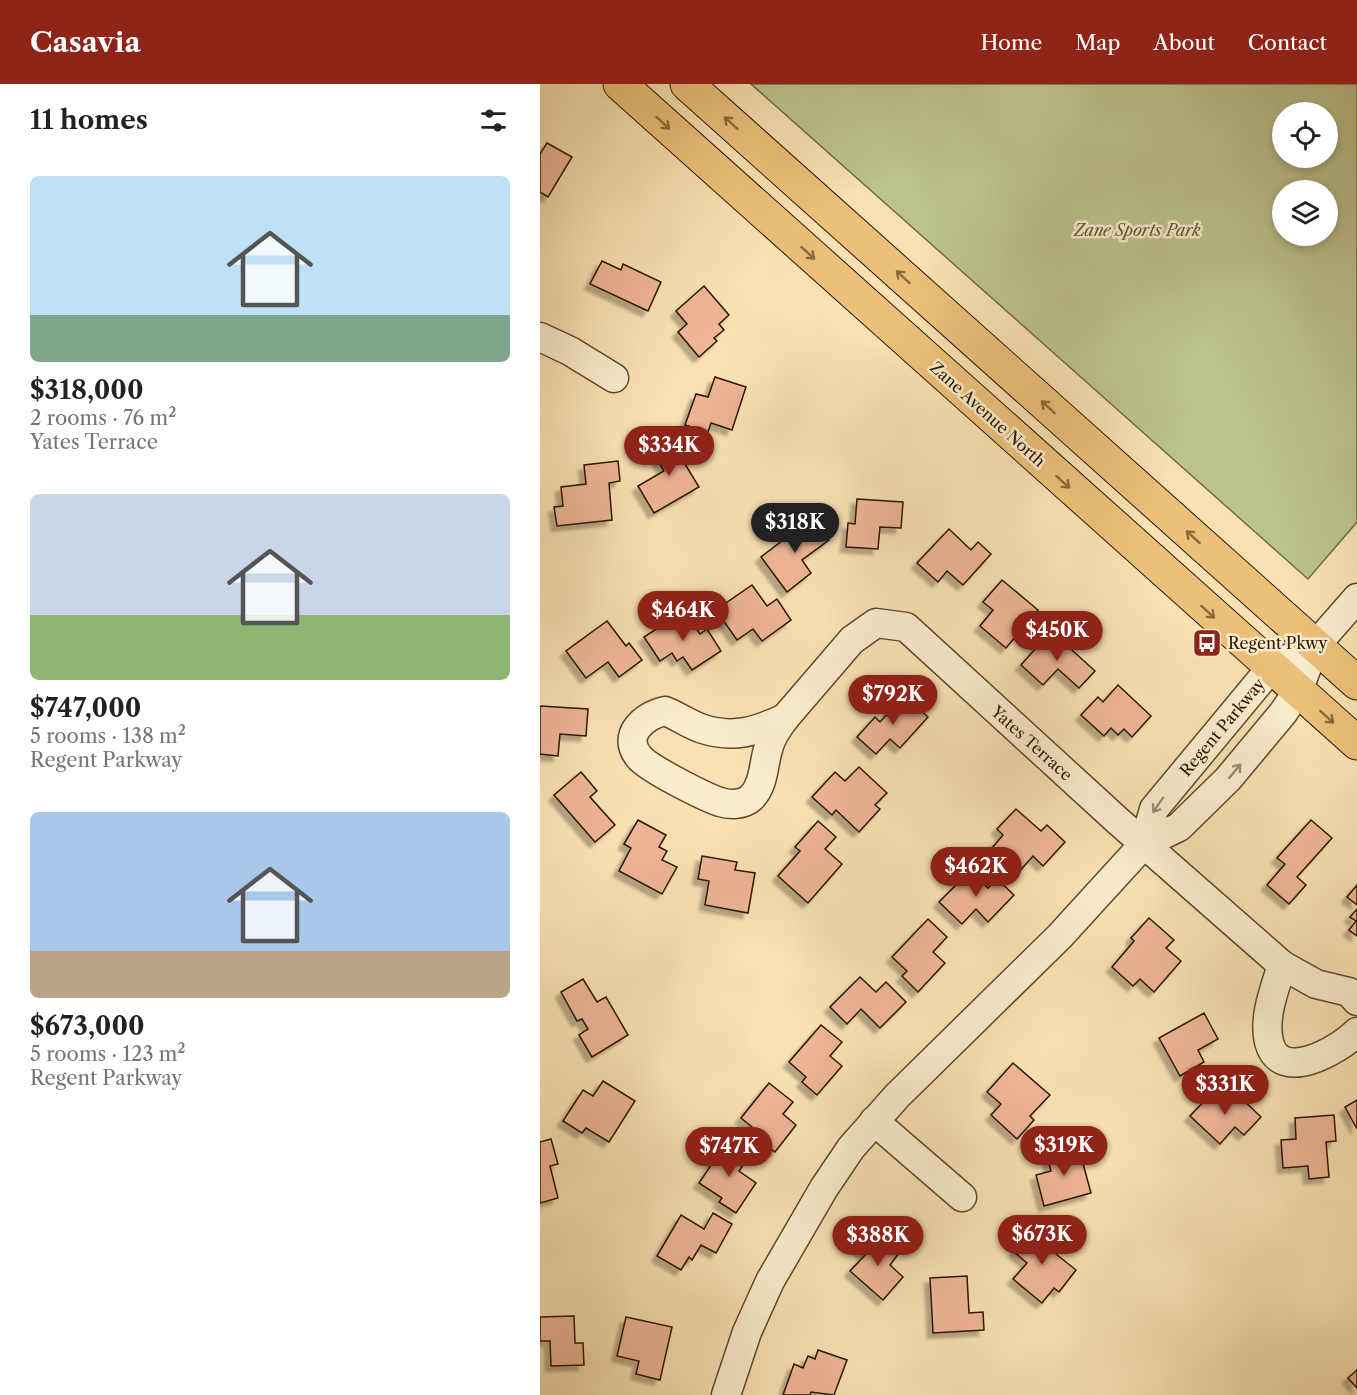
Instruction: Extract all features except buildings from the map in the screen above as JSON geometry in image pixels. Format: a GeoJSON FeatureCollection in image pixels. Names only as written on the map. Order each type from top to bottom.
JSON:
{"type":"FeatureCollection","features":[{"type":"Feature","properties":{"kind":"main road","name":"Zane Avenue North"},"geometry":{"type":"LineString","coordinates":[[620,84],[1357,743]]}},
{"type":"Feature","properties":{"kind":"main road"},"geometry":{"type":"LineString","coordinates":[[687,84],[1357,683]]}},
{"type":"Feature","properties":{"kind":"street"},"geometry":{"type":"LineString","coordinates":[[540,338],[570,351],[614,378]]}},
{"type":"Feature","properties":{"kind":"street"},"geometry":{"type":"LineString","coordinates":[[1315,646],[1357,598]]}},
{"type":"Feature","properties":{"kind":"street","name":"Yates Terrace"},"geometry":{"type":"LineString","coordinates":[[785,718],[755,732],[729,735],[702,729],[664,711],[649,715],[643,720],[638,726],[633,742],[638,756],[650,766],[720,802],[734,804],[749,800],[758,790],[769,744],[785,718],[852,640],[876,623],[906,627],[1144,844],[1282,965],[1316,984],[1349,992],[1357,1001]]}},
{"type":"Feature","properties":{"kind":"street","name":"Regent Parkway"},"geometry":{"type":"LineString","coordinates":[[1144,844],[1154,809],[1271,668],[1315,646]]}},
{"type":"Feature","properties":{"kind":"street","name":"Regent Parkway"},"geometry":{"type":"LineString","coordinates":[[726,1395],[747,1332],[770,1281],[824,1188],[874,1121],[932,1060],[1060,936],[1144,844],[1179,827],[1228,779],[1283,713],[1298,691],[1315,646]]}},
{"type":"Feature","properties":{"kind":"street"},"geometry":{"type":"LineString","coordinates":[[1282,965],[1271,1003],[1269,1028],[1269,1044],[1279,1057],[1292,1064],[1309,1061],[1346,1043],[1357,1032]]}},
{"type":"Feature","properties":{"kind":"street"},"geometry":{"type":"LineString","coordinates":[[874,1121],[962,1197]]}},
{"type":"Feature","properties":{"kind":"green space","name":"Zane Sports Park"},"geometry":{"type":"Polygon","coordinates":[[[751,84],[1357,84],[1357,522],[1308,579],[751,84]]]}},
{"type":"Feature","properties":{"kind":"place","name":"Regent Pkwy"},"geometry":{"type":"Point","coordinates":[1207,643]}}]}
